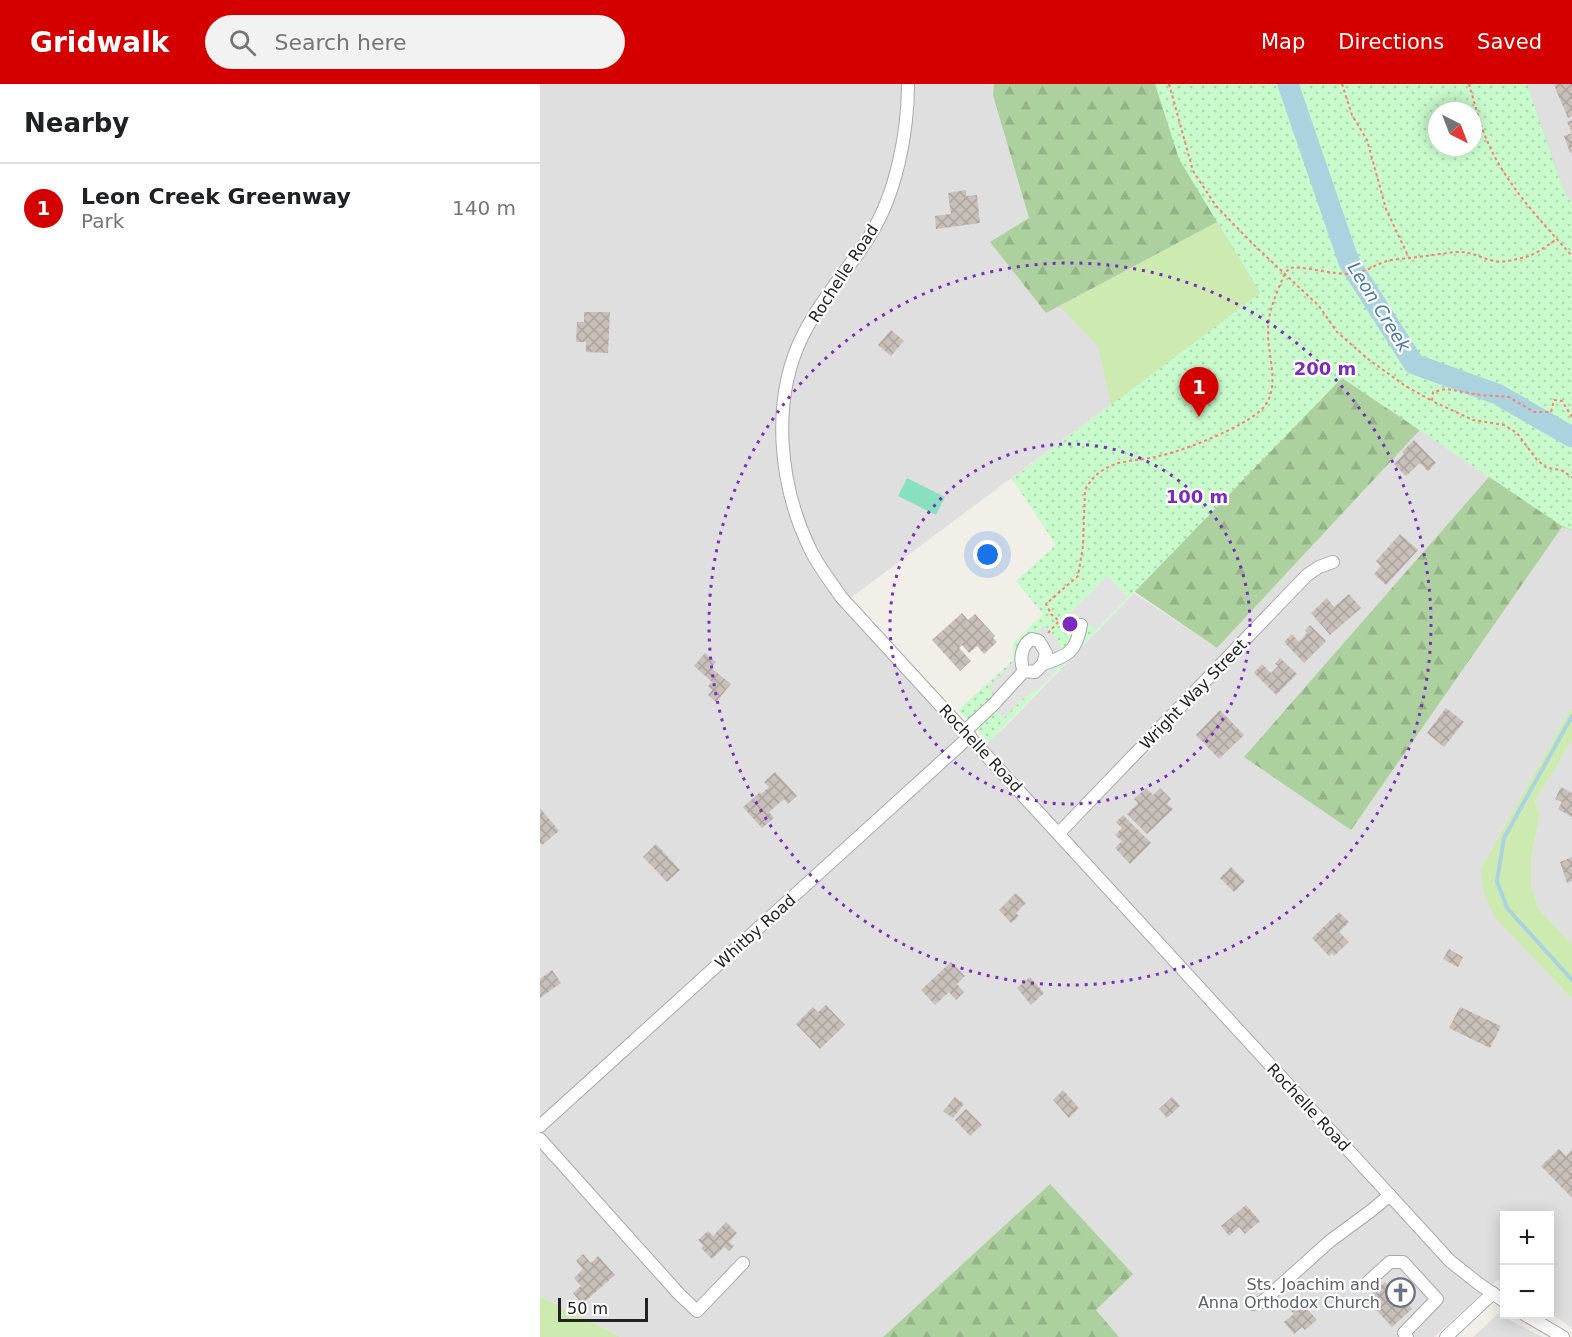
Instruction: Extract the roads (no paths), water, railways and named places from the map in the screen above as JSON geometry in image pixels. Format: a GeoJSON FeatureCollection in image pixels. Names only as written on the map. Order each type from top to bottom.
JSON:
{"type":"FeatureCollection","features":[{"type":"Feature","properties":{"kind":"street","name":"Rochelle Road"},"geometry":{"type":"LineString","coordinates":[[908,84],[908,104],[903,136],[891,188],[883,210],[870,236],[827,294],[809,324],[794,359],[786,387],[783,417],[785,472],[800,527],[812,554],[841,597],[1450,1261],[1500,1298]]}},
{"type":"Feature","properties":{"kind":"street","name":"Wright Way Street"},"geometry":{"type":"LineString","coordinates":[[1059,833],[1307,575],[1333,562]]}},
{"type":"Feature","properties":{"kind":"street"},"geometry":{"type":"LineString","coordinates":[[1044,664],[1046,653],[1040,641],[1032,639],[1026,642],[1021,664],[1024,672],[1035,672],[1044,664],[1065,657],[1073,649],[1081,625]]}},
{"type":"Feature","properties":{"kind":"street","name":"Whitby Road"},"geometry":{"type":"LineString","coordinates":[[540,1126],[968,734],[1024,672]]}},
{"type":"Feature","properties":{"kind":"street"},"geometry":{"type":"LineString","coordinates":[[540,1139],[679,1294],[697,1311],[744,1263]]}},
{"type":"Feature","properties":{"kind":"street"},"geometry":{"type":"LineString","coordinates":[[1253,1304],[1262,1302],[1330,1241],[1389,1195]]}},
{"type":"Feature","properties":{"kind":"street"},"geometry":{"type":"LineString","coordinates":[[1368,1282],[1390,1262],[1404,1262],[1437,1299],[1404,1333],[1407,1337]]}},
{"type":"Feature","properties":{"kind":"street"},"geometry":{"type":"LineString","coordinates":[[1446,1337],[1493,1293]]}},
{"type":"Feature","properties":{"kind":"street"},"geometry":{"type":"LineString","coordinates":[[1532,1319],[1560,1336]]}},
{"type":"Feature","properties":{"kind":"waterway","name":"Leon Creek"},"geometry":{"type":"LineString","coordinates":[[1288,84],[1349,262],[1414,364],[1497,394],[1572,437]]}},
{"type":"Feature","properties":{"kind":"waterway"},"geometry":{"type":"LineString","coordinates":[[1572,716],[1504,838],[1497,881],[1507,908],[1572,980]]}},
{"type":"Feature","properties":{"kind":"place","name":"Leon Creek Greenway"},"geometry":{"type":"Point","coordinates":[1199,417]}},
{"type":"Feature","properties":{"kind":"place","name":"Sts. Joachim and Anna Orthodox Church"},"geometry":{"type":"Point","coordinates":[1401,1293]}}]}
